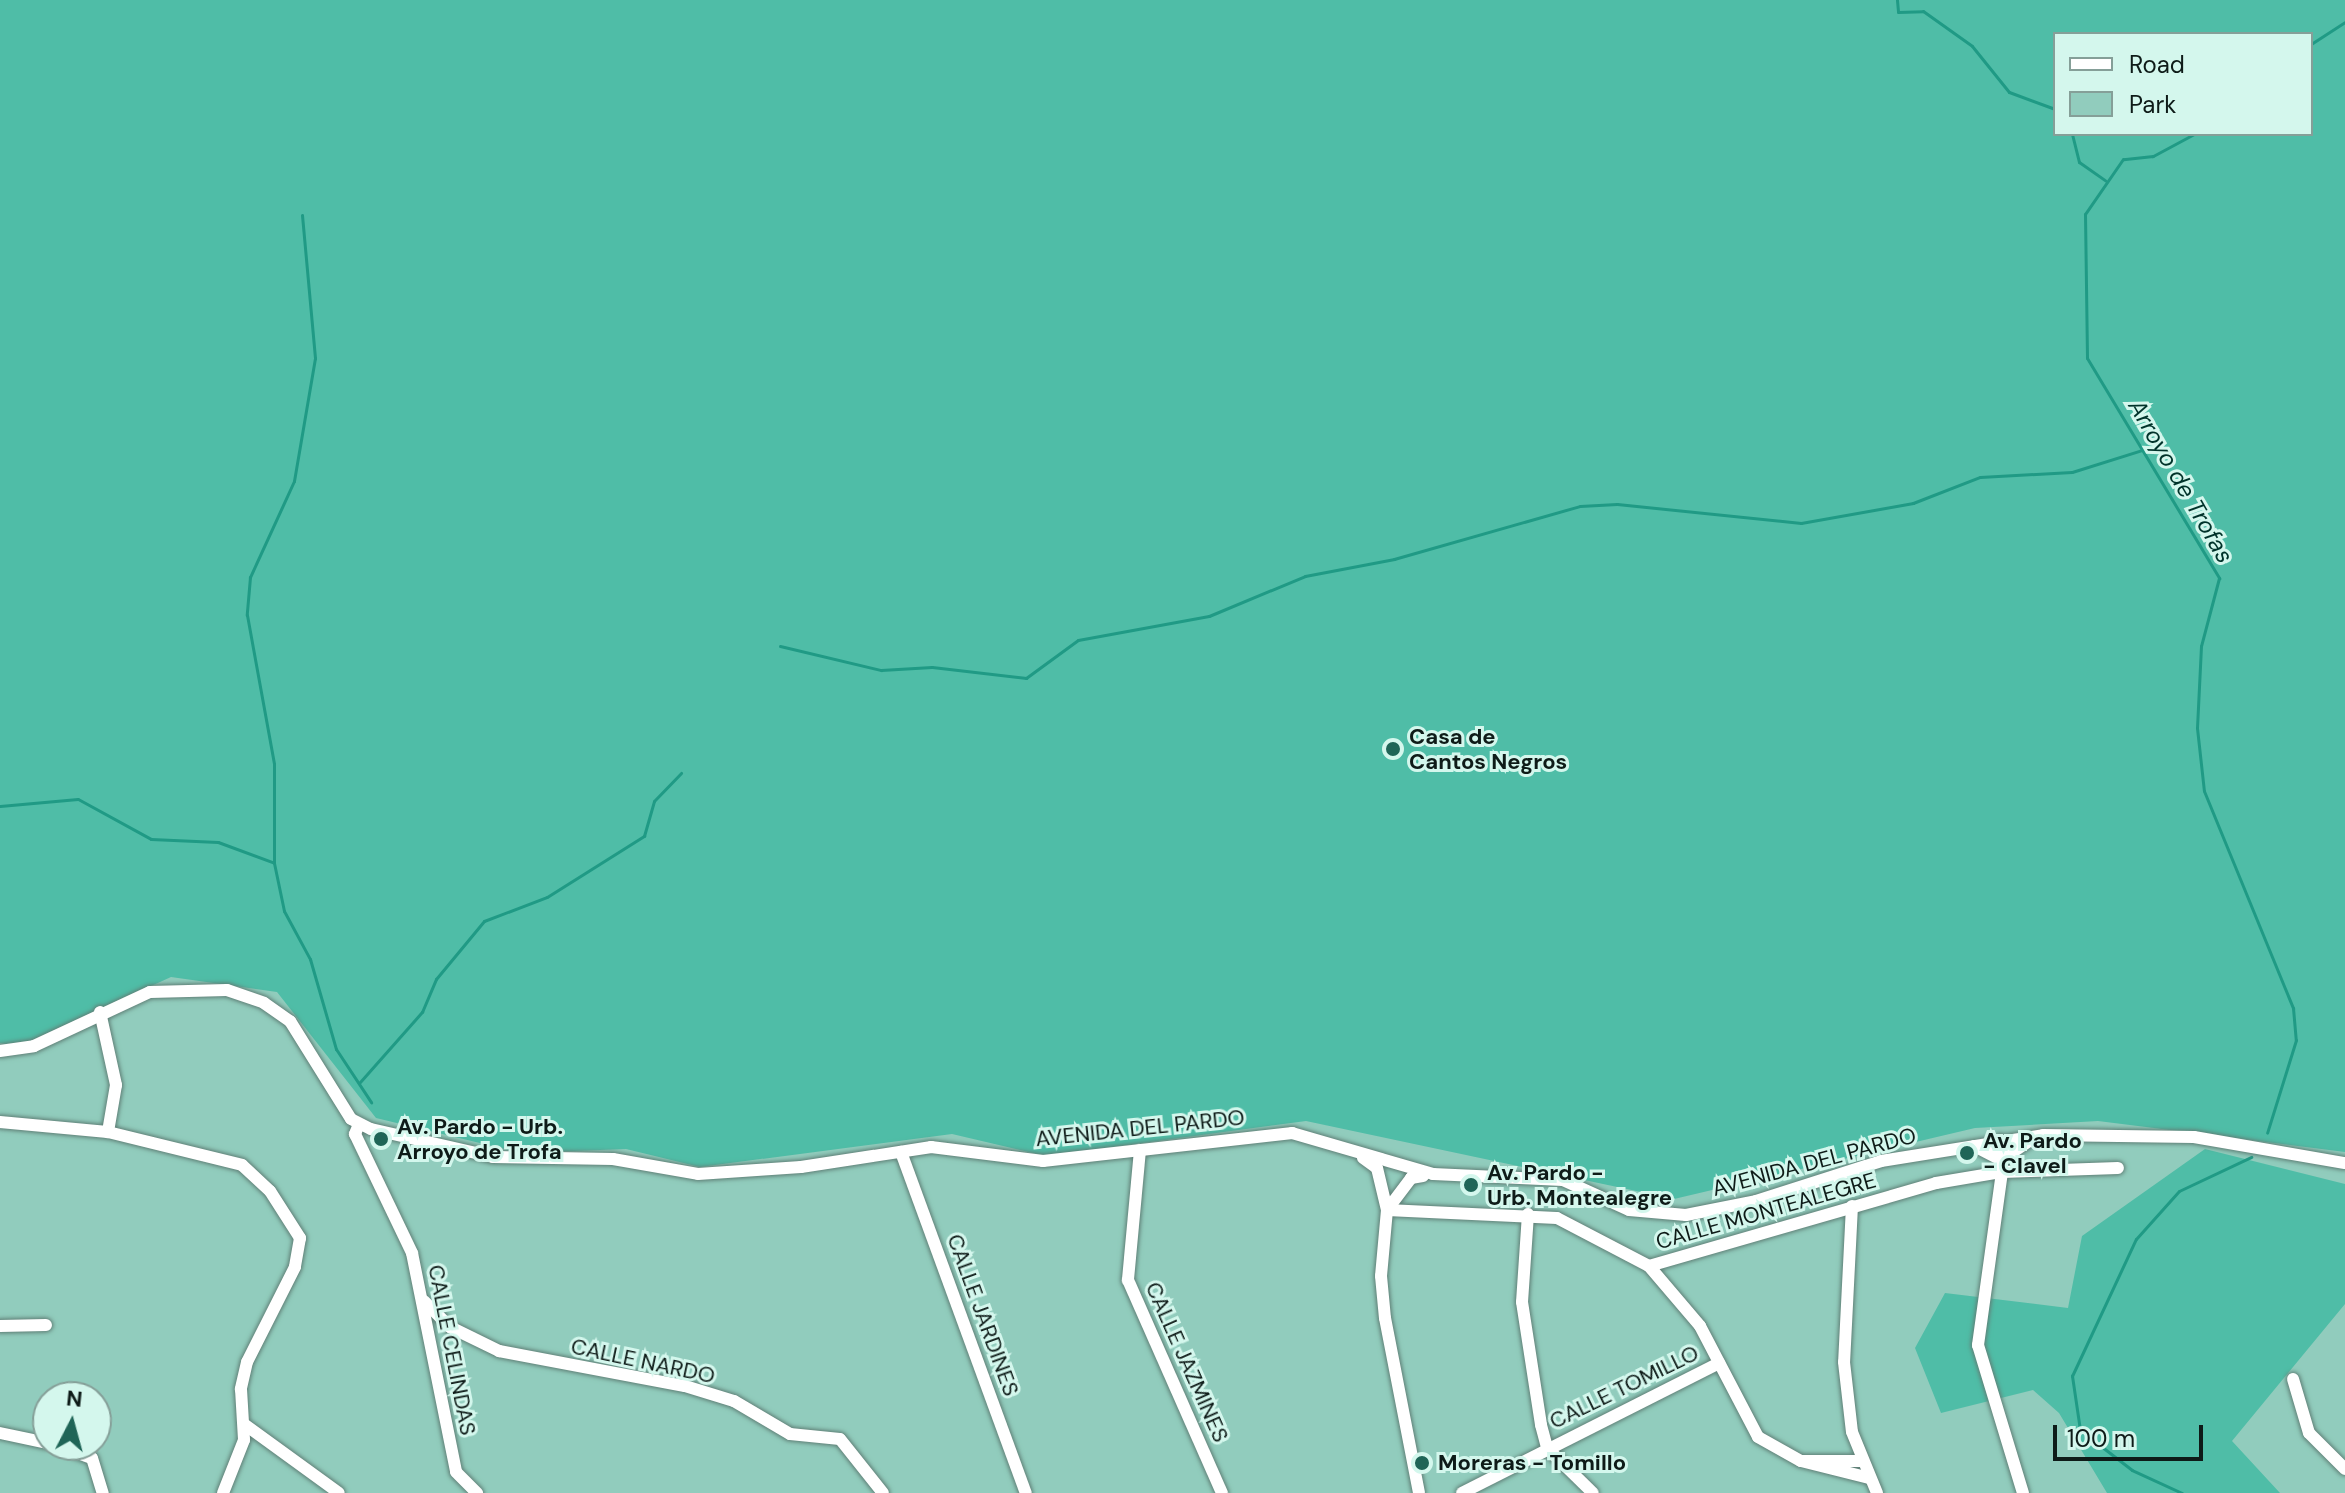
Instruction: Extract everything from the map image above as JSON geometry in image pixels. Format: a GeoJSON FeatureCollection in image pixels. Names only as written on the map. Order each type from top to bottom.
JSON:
{"type":"FeatureCollection","features":[{"type":"Feature","properties":{"kind":"street"},"geometry":{"type":"LineString","coordinates":[[0,1051],[34,1046],[100,1012],[169,988],[227,990],[264,1003],[290,1021],[359,1124]]}},
{"type":"Feature","properties":{"kind":"street"},"geometry":{"type":"LineString","coordinates":[[100,1012],[116,1085],[108,1132]]}},
{"type":"Feature","properties":{"kind":"street"},"geometry":{"type":"LineString","coordinates":[[0,1122],[108,1132],[253,1171],[300,1238],[295,1267],[247,1362],[244,1424],[223,1493]]}},
{"type":"Feature","properties":{"kind":"street","name":"AVENIDA DEL PARDO"},"geometry":{"type":"LineString","coordinates":[[359,1124],[493,1157],[613,1159],[675,1173],[801,1167],[901,1152],[958,1148],[1043,1161],[1273,1133],[1308,1135],[1389,1177],[1433,1174],[1563,1180],[1629,1210],[1686,1215],[1756,1201],[1881,1161],[2043,1135],[2194,1137],[2345,1163]]}},
{"type":"Feature","properties":{"kind":"street","name":"CALLE CELINDAS"},"geometry":{"type":"LineString","coordinates":[[359,1124],[355,1134],[412,1253],[456,1472],[477,1493]]}},
{"type":"Feature","properties":{"kind":"street"},"geometry":{"type":"LineString","coordinates":[[1308,1135],[1369,1161],[1389,1177],[1397,1191]]}},
{"type":"Feature","properties":{"kind":"street"},"geometry":{"type":"LineString","coordinates":[[2001,1166],[2013,1147],[2043,1135]]}},
{"type":"Feature","properties":{"kind":"street"},"geometry":{"type":"LineString","coordinates":[[2000,1140],[2001,1166],[1978,1345],[2023,1493]]}},
{"type":"Feature","properties":{"kind":"street"},"geometry":{"type":"LineString","coordinates":[[1969,1145],[2001,1166]]}},
{"type":"Feature","properties":{"kind":"street","name":"CALLE JAZMINES"},"geometry":{"type":"LineString","coordinates":[[1140,1150],[1128,1280],[1222,1493]]}},
{"type":"Feature","properties":{"kind":"street","name":"CALLE JARDINES"},"geometry":{"type":"LineString","coordinates":[[901,1152],[1026,1493]]}},
{"type":"Feature","properties":{"kind":"street","name":"CALLE MONTEALEGRE"},"geometry":{"type":"LineString","coordinates":[[1387,1210],[1528,1214],[1557,1218],[1649,1266],[2001,1166],[2118,1168]]}},
{"type":"Feature","properties":{"kind":"street"},"geometry":{"type":"LineString","coordinates":[[1387,1210],[1397,1191],[1411,1178],[1433,1174]]}},
{"type":"Feature","properties":{"kind":"street"},"geometry":{"type":"LineString","coordinates":[[1389,1177],[1381,1276],[1385,1318],[1419,1493]]}},
{"type":"Feature","properties":{"kind":"street"},"geometry":{"type":"LineString","coordinates":[[1852,1206],[1844,1362],[1852,1432],[1877,1493]]}},
{"type":"Feature","properties":{"kind":"street"},"geometry":{"type":"LineString","coordinates":[[1528,1214],[1522,1302],[1547,1448],[1593,1493]]}},
{"type":"Feature","properties":{"kind":"street"},"geometry":{"type":"LineString","coordinates":[[1649,1266],[1700,1326],[1758,1437],[1801,1461],[1869,1478]]}},
{"type":"Feature","properties":{"kind":"street","name":"CALLE NARDO"},"geometry":{"type":"LineString","coordinates":[[424,1301],[450,1327],[499,1351],[685,1386],[734,1401],[790,1434],[840,1439],[883,1493]]}},
{"type":"Feature","properties":{"kind":"street"},"geometry":{"type":"LineString","coordinates":[[0,1326],[46,1325]]}},
{"type":"Feature","properties":{"kind":"street","name":"CALLE TOMILLO"},"geometry":{"type":"LineString","coordinates":[[1462,1493],[1719,1363]]}},
{"type":"Feature","properties":{"kind":"street"},"geometry":{"type":"LineString","coordinates":[[2293,1379],[2309,1433],[2345,1469]]}},
{"type":"Feature","properties":{"kind":"street"},"geometry":{"type":"LineString","coordinates":[[244,1424],[339,1493]]}},
{"type":"Feature","properties":{"kind":"street"},"geometry":{"type":"LineString","coordinates":[[0,1433],[32,1440]]}},
{"type":"Feature","properties":{"kind":"street"},"geometry":{"type":"LineString","coordinates":[[93,1461],[103,1493]]}},
{"type":"Feature","properties":{"kind":"street"},"geometry":{"type":"LineString","coordinates":[[1801,1461],[1863,1461]]}},
{"type":"Feature","properties":{"kind":"green space"},"geometry":{"type":"Polygon","coordinates":[[[0,0],[2345,0],[2345,1493],[0,1493],[0,0]]]}},
{"type":"Feature","properties":{"kind":"green space"},"geometry":{"type":"Polygon","coordinates":[[[0,0],[2345,0],[2345,1152],[2098,1121],[1975,1128],[1674,1199],[1306,1121],[1046,1156],[952,1134],[700,1167],[626,1149],[521,1153],[376,1118],[277,992],[171,977],[19,1046],[0,1043],[0,0]]]}},
{"type":"Feature","properties":{"kind":"green space"},"geometry":{"type":"Polygon","coordinates":[[[2205,1149],[2345,1184],[2345,1304],[2232,1441],[2280,1493],[2107,1493],[2059,1413],[2033,1390],[1941,1413],[1915,1348],[1945,1293],[2068,1308],[2082,1236],[2205,1149]]]}},
{"type":"Feature","properties":{"kind":"waterway"},"geometry":{"type":"LineString","coordinates":[[1897,0],[1898,12],[1923,11],[1972,46],[2009,92],[2053,108]]}},
{"type":"Feature","properties":{"kind":"waterway","name":"Arroyo de Trofas"},"geometry":{"type":"LineString","coordinates":[[2313,43],[2345,22]]}},
{"type":"Feature","properties":{"kind":"waterway"},"geometry":{"type":"LineString","coordinates":[[2072,136],[2079,162],[2105,180]]}},
{"type":"Feature","properties":{"kind":"waterway","name":"Arroyo de Trofas"},"geometry":{"type":"LineString","coordinates":[[2190,136],[2153,156],[2123,159],[2085,214],[2087,358],[2219,578],[2201,646],[2197,728],[2204,791],[2293,1008],[2296,1040],[2267,1133]]}},
{"type":"Feature","properties":{"kind":"waterway"},"geometry":{"type":"LineString","coordinates":[[302,215],[315,358],[294,481],[250,577],[247,615],[274,764],[274,863],[284,911],[310,959],[336,1049],[371,1102]]}},
{"type":"Feature","properties":{"kind":"waterway"},"geometry":{"type":"LineString","coordinates":[[780,646],[881,670],[932,667],[1026,678],[1078,640],[1209,616],[1305,576],[1394,559],[1580,506],[1617,504],[1801,523],[1913,503],[1980,477],[2072,472],[2142,450]]}},
{"type":"Feature","properties":{"kind":"waterway"},"geometry":{"type":"LineString","coordinates":[[360,1082],[422,1012],[436,979],[484,921],[547,897],[644,836],[654,801],[681,773]]}},
{"type":"Feature","properties":{"kind":"waterway"},"geometry":{"type":"LineString","coordinates":[[0,806],[78,799],[151,839],[218,842],[272,862]]}},
{"type":"Feature","properties":{"kind":"waterway","name":"Arroyo de Trofas"},"geometry":{"type":"LineString","coordinates":[[2182,1493],[2132,1470],[2080,1430],[2072,1376],[2136,1239],[2179,1191],[2251,1157]]}},
{"type":"Feature","properties":{"kind":"place","name":"Casa de Cantos Negros"},"geometry":{"type":"Point","coordinates":[1393,749]}},
{"type":"Feature","properties":{"kind":"place","name":"Av. Pardo - Urb. Arroyo de Trofa"},"geometry":{"type":"Point","coordinates":[381,1139]}},
{"type":"Feature","properties":{"kind":"place","name":"Av. Pardo - Clavel"},"geometry":{"type":"Point","coordinates":[1967,1153]}},
{"type":"Feature","properties":{"kind":"place","name":"Av. Pardo - Urb. Montealegre"},"geometry":{"type":"Point","coordinates":[1471,1185]}},
{"type":"Feature","properties":{"kind":"place","name":"Moreras - Tomillo"},"geometry":{"type":"Point","coordinates":[1422,1463]}}]}
